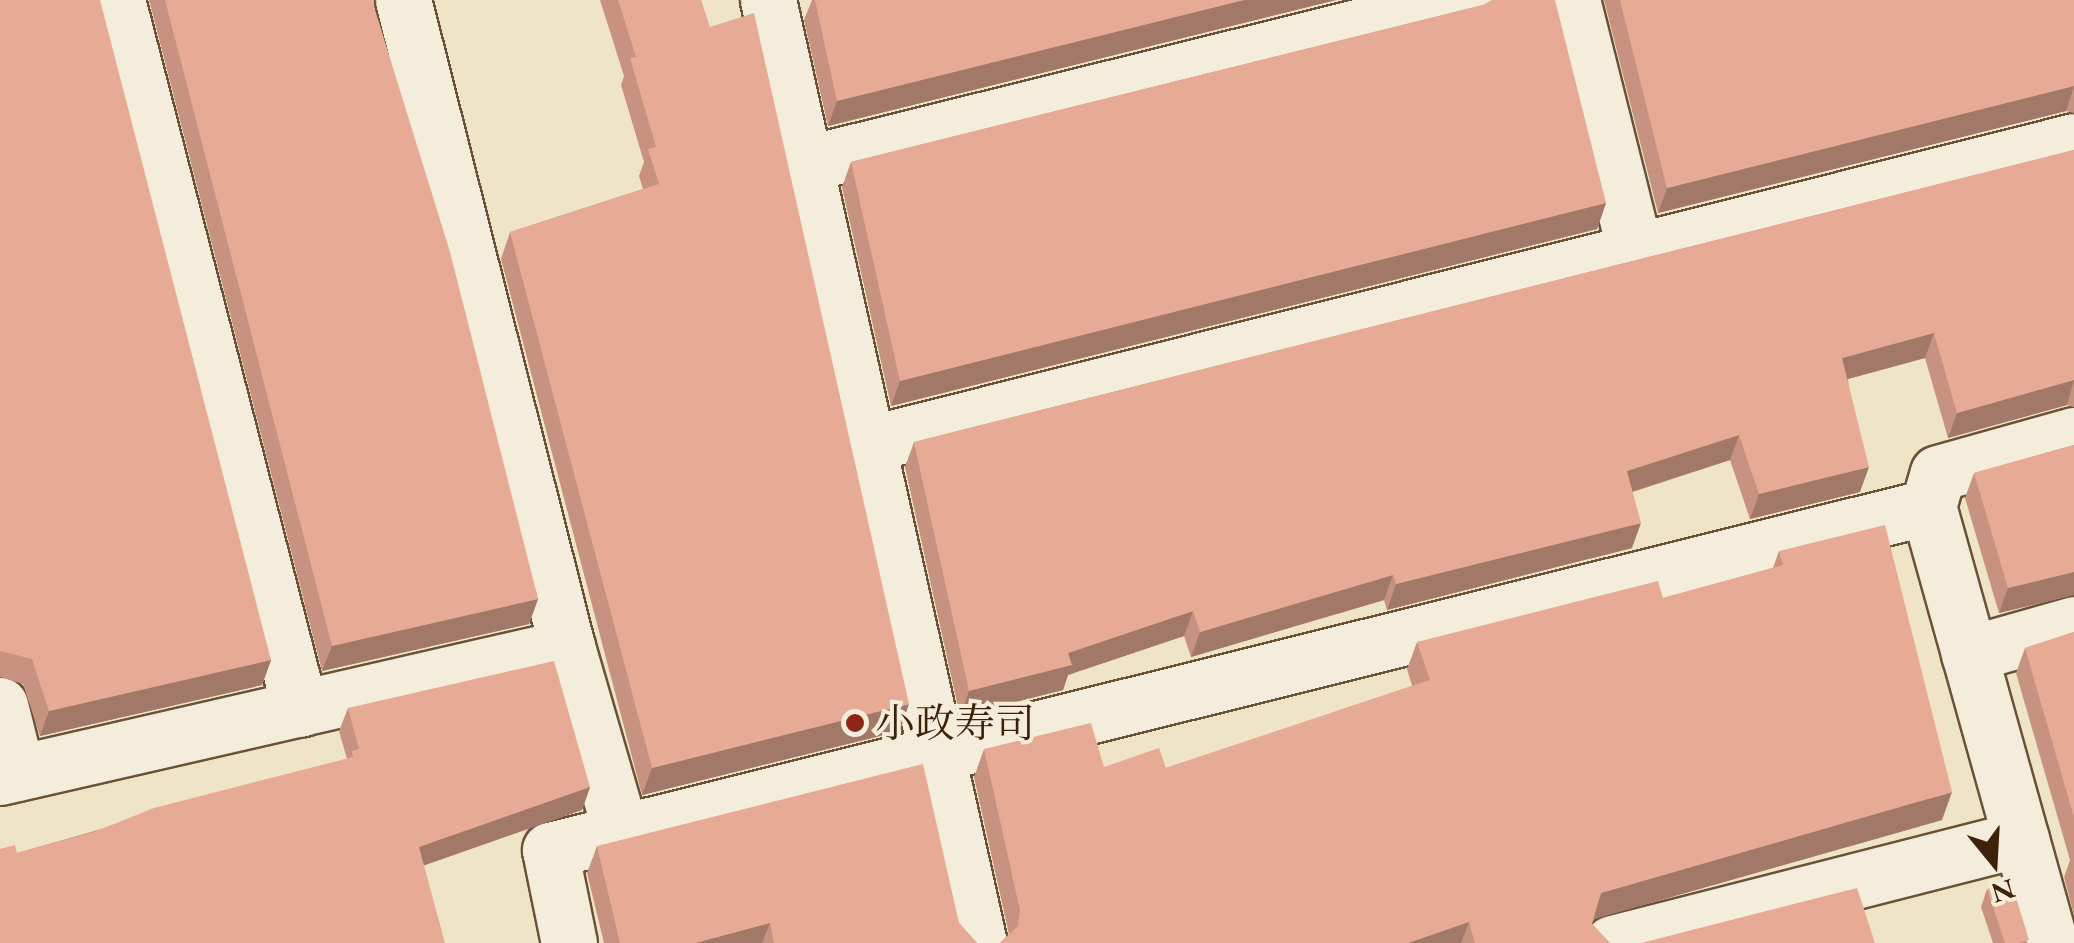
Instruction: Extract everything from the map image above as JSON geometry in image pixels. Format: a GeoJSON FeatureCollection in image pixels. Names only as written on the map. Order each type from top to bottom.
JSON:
{"type":"FeatureCollection","features":[{"type":"Feature","properties":{"kind":"street"},"geometry":{"type":"LineString","coordinates":[[117,0],[300,709]]}},
{"type":"Feature","properties":{"kind":"street"},"geometry":{"type":"LineString","coordinates":[[404,0],[566,647],[621,833]]}},
{"type":"Feature","properties":{"kind":"street"},"geometry":{"type":"LineString","coordinates":[[768,0],[979,943]]}},
{"type":"Feature","properties":{"kind":"street"},"geometry":{"type":"LineString","coordinates":[[805,164],[1466,0]]}},
{"type":"Feature","properties":{"kind":"street"},"geometry":{"type":"LineString","coordinates":[[1572,0],[1635,251]]}},
{"type":"Feature","properties":{"kind":"street"},"geometry":{"type":"LineString","coordinates":[[868,444],[2074,141]]}},
{"type":"Feature","properties":{"kind":"street"},"geometry":{"type":"LineString","coordinates":[[2050,943],[1928,507],[1938,473],[2074,435]]}},
{"type":"Feature","properties":{"kind":"street"},"geometry":{"type":"LineString","coordinates":[[569,943],[550,850],[1928,507]]}},
{"type":"Feature","properties":{"kind":"street"},"geometry":{"type":"LineString","coordinates":[[1969,654],[2074,624]]}},
{"type":"Feature","properties":{"kind":"street"},"geometry":{"type":"LineString","coordinates":[[0,705],[8,775],[566,647]]}},
{"type":"Feature","properties":{"kind":"street"},"geometry":{"type":"LineString","coordinates":[[1612,943],[2021,839]]}},
{"type":"Feature","properties":{"kind":"building"},"geometry":{"type":"Polygon","coordinates":[[[0,0],[100,0],[271,660],[49,711],[32,659],[0,651],[0,0]]]}},
{"type":"Feature","properties":{"kind":"building"},"geometry":{"type":"Polygon","coordinates":[[[165,0],[372,0],[450,252],[538,599],[332,646],[165,0]]]}},
{"type":"Feature","properties":{"kind":"building"},"geometry":{"type":"Polygon","coordinates":[[[618,0],[701,0],[710,27],[754,13],[909,704],[652,768],[510,232],[659,184],[648,149],[656,147],[630,58],[636,57],[618,0]]]}},
{"type":"Feature","properties":{"kind":"building"},"geometry":{"type":"Polygon","coordinates":[[[815,0],[1244,0],[837,101],[815,0]]]}},
{"type":"Feature","properties":{"kind":"building"},"geometry":{"type":"Polygon","coordinates":[[[1492,0],[1555,0],[1606,203],[900,381],[851,162],[1492,0]]]}},
{"type":"Feature","properties":{"kind":"building"},"geometry":{"type":"Polygon","coordinates":[[[1620,0],[2074,0],[2074,86],[1667,188],[1620,0]]]}},
{"type":"Feature","properties":{"kind":"building"},"geometry":{"type":"Polygon","coordinates":[[[2074,150],[2074,380],[1957,413],[1934,333],[1842,358],[1869,467],[1759,494],[1739,435],[1627,471],[1641,523],[1396,584],[1393,575],[1200,632],[1193,611],[1068,653],[1072,665],[969,691],[914,442],[2074,150]]]}},
{"type":"Feature","properties":{"kind":"building"},"geometry":{"type":"Polygon","coordinates":[[[2074,445],[2074,572],[2008,588],[1974,473],[2074,445]]]}},
{"type":"Feature","properties":{"kind":"building"},"geometry":{"type":"Polygon","coordinates":[[[1885,525],[1952,792],[1601,893],[1592,924],[1610,943],[1475,943],[1469,922],[1408,943],[1000,943],[1018,926],[1020,910],[984,749],[1091,723],[1104,767],[1159,748],[1166,768],[1430,680],[1417,642],[1658,581],[1663,598],[1783,565],[1779,551],[1885,525]]]}},
{"type":"Feature","properties":{"kind":"building"},"geometry":{"type":"Polygon","coordinates":[[[2074,632],[2074,817],[2025,648],[2074,632]]]}},
{"type":"Feature","properties":{"kind":"building"},"geometry":{"type":"Polygon","coordinates":[[[554,661],[590,787],[419,847],[445,943],[0,943],[0,849],[15,845],[17,853],[94,832],[154,808],[353,757],[352,751],[359,749],[348,708],[554,661]]]}},
{"type":"Feature","properties":{"kind":"building"},"geometry":{"type":"Polygon","coordinates":[[[923,764],[959,923],[977,943],[774,943],[770,923],[695,943],[620,943],[597,846],[923,764]]]}},
{"type":"Feature","properties":{"kind":"building"},"geometry":{"type":"Polygon","coordinates":[[[2011,881],[2029,940],[2018,943],[2005,943],[1987,889],[2011,881]]]}},
{"type":"Feature","properties":{"kind":"building"},"geometry":{"type":"Polygon","coordinates":[[[1857,888],[1875,943],[1641,943],[1857,888]]]}},
{"type":"Feature","properties":{"kind":"place","name":"小政寿司"},"geometry":{"type":"Point","coordinates":[855,723]}}]}
